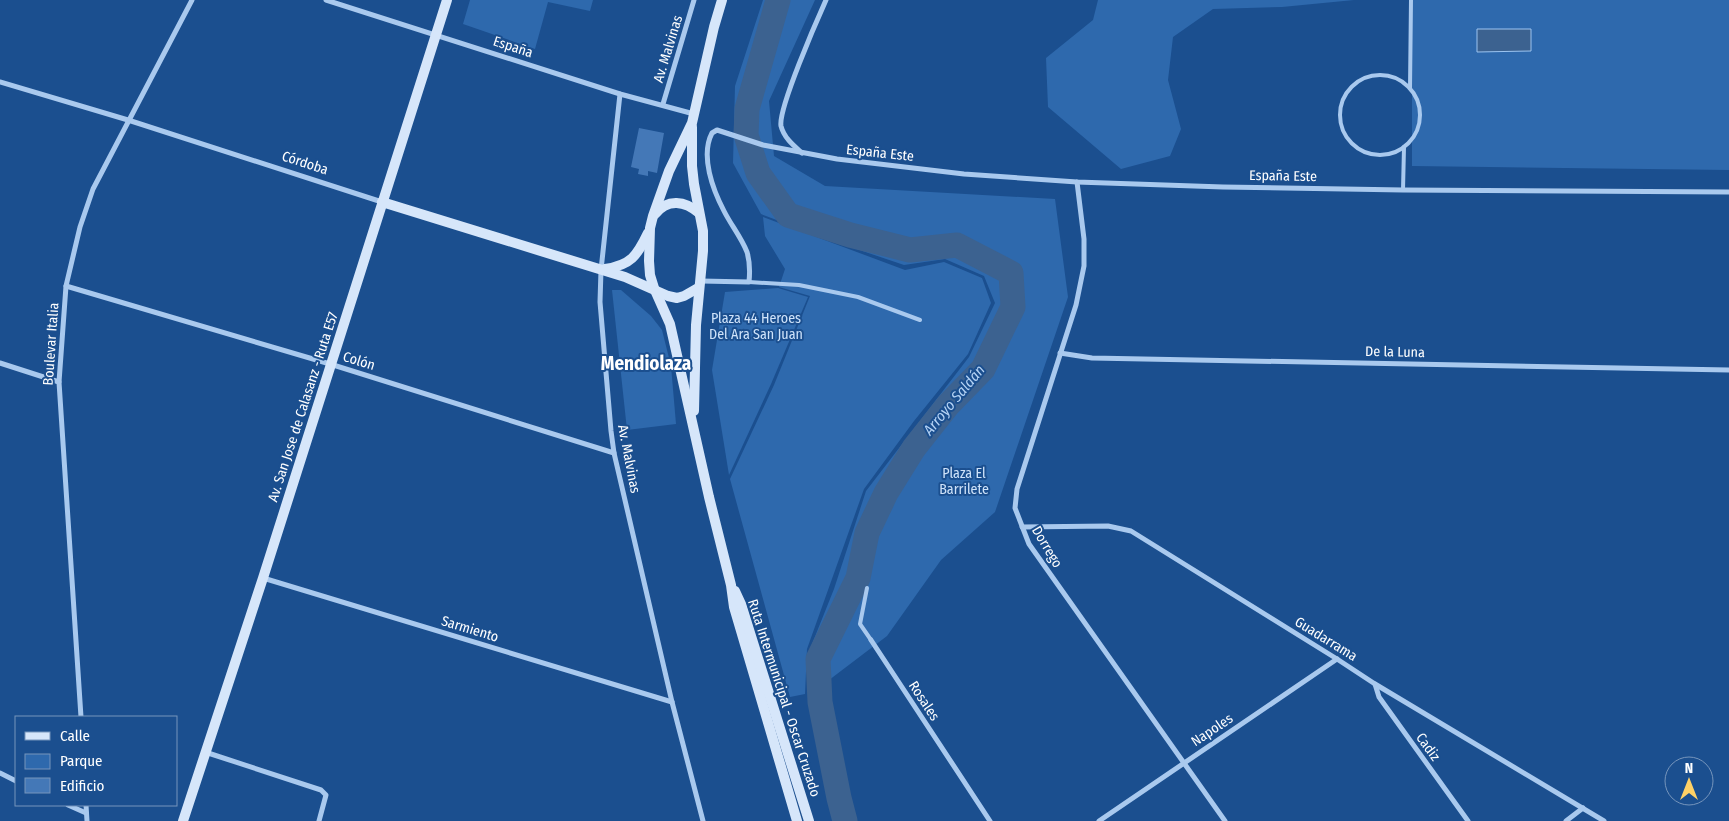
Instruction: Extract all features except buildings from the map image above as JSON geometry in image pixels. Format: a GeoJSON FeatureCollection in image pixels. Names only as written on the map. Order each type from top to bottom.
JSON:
{"type":"FeatureCollection","features":[{"type":"Feature","properties":{"kind":"main road","name":"Av. San Jose de Calasanz - Ruta E57"},"geometry":{"type":"LineString","coordinates":[[183,821],[447,0]]}},
{"type":"Feature","properties":{"kind":"main road","name":"Ruta Intermunicipal - Oscar Cruzado"},"geometry":{"type":"LineString","coordinates":[[694,429],[694,376],[703,231],[692,166],[693,119],[722,0]]}},
{"type":"Feature","properties":{"kind":"main road","name":"Ruta Intermunicipal - Oscar Cruzado"},"geometry":{"type":"LineString","coordinates":[[693,119],[669,170],[652,216],[650,228],[650,274],[670,324],[709,497],[732,585],[734,607],[797,821]]}},
{"type":"Feature","properties":{"kind":"main road","name":"Córdoba"},"geometry":{"type":"LineString","coordinates":[[382,202],[625,277],[654,288]]}},
{"type":"Feature","properties":{"kind":"main road"},"geometry":{"type":"LineString","coordinates":[[652,216],[660,208],[676,202],[684,204],[700,213]]}},
{"type":"Feature","properties":{"kind":"main road"},"geometry":{"type":"LineString","coordinates":[[601,270],[617,268],[634,257],[641,248],[650,228]]}},
{"type":"Feature","properties":{"kind":"main road"},"geometry":{"type":"LineString","coordinates":[[654,288],[668,296],[677,298],[691,294],[700,284]]}},
{"type":"Feature","properties":{"kind":"main road","name":"Ruta Intermunicipal - Oscar Cruzado"},"geometry":{"type":"LineString","coordinates":[[732,585],[741,604],[809,821]]}},
{"type":"Feature","properties":{"kind":"street","name":"Boulevar Italia"},"geometry":{"type":"LineString","coordinates":[[81,716],[58,382],[66,286],[86,206],[128,120],[192,0]]}},
{"type":"Feature","properties":{"kind":"street","name":"España"},"geometry":{"type":"LineString","coordinates":[[326,0],[620,94],[663,104],[693,119]]}},
{"type":"Feature","properties":{"kind":"street","name":"Av. Malvinas"},"geometry":{"type":"LineString","coordinates":[[663,104],[694,0]]}},
{"type":"Feature","properties":{"kind":"street"},"geometry":{"type":"LineString","coordinates":[[803,154],[788,140],[781,126],[782,110],[826,0]]}},
{"type":"Feature","properties":{"kind":"street","name":"Córdoba"},"geometry":{"type":"LineString","coordinates":[[0,82],[128,120],[382,202]]}},
{"type":"Feature","properties":{"kind":"street","name":"Av. Malvinas"},"geometry":{"type":"LineString","coordinates":[[620,94],[601,270],[600,302],[611,431],[614,453],[672,702],[703,821]]}},
{"type":"Feature","properties":{"kind":"street","name":"España Este"},"geometry":{"type":"LineString","coordinates":[[749,282],[750,269],[747,252],[724,211],[716,192],[708,162],[708,146],[712,133],[717,130],[763,145],[837,159],[964,174],[1077,182],[1403,190],[1729,192]]}},
{"type":"Feature","properties":{"kind":"street","name":"Dorrego"},"geometry":{"type":"LineString","coordinates":[[1077,182],[1084,239],[1084,266],[1076,305],[1017,488],[1015,508],[1029,544],[1225,821]]}},
{"type":"Feature","properties":{"kind":"street"},"geometry":{"type":"LineString","coordinates":[[700,284],[749,282]]}},
{"type":"Feature","properties":{"kind":"street","name":"Colón"},"geometry":{"type":"LineString","coordinates":[[66,286],[330,364],[614,453]]}},
{"type":"Feature","properties":{"kind":"street","name":"De la Luna"},"geometry":{"type":"LineString","coordinates":[[1060,353],[1092,358],[1729,370]]}},
{"type":"Feature","properties":{"kind":"street"},"geometry":{"type":"LineString","coordinates":[[0,363],[58,382]]}},
{"type":"Feature","properties":{"kind":"street","name":"Guadarrama"},"geometry":{"type":"LineString","coordinates":[[1022,527],[1108,526],[1131,531],[1337,658],[1375,684],[1604,821]]}},
{"type":"Feature","properties":{"kind":"street","name":"Sarmiento"},"geometry":{"type":"LineString","coordinates":[[262,578],[672,702]]}},
{"type":"Feature","properties":{"kind":"street","name":"Rosales"},"geometry":{"type":"LineString","coordinates":[[871,640],[990,821]]}},
{"type":"Feature","properties":{"kind":"street","name":"Napoles"},"geometry":{"type":"LineString","coordinates":[[1099,821],[1337,658]]}},
{"type":"Feature","properties":{"kind":"street","name":"Cadiz"},"geometry":{"type":"LineString","coordinates":[[1375,684],[1379,697],[1468,821]]}},
{"type":"Feature","properties":{"kind":"street"},"geometry":{"type":"LineString","coordinates":[[205,752],[321,790],[326,795],[319,821]]}},
{"type":"Feature","properties":{"kind":"street"},"geometry":{"type":"LineString","coordinates":[[0,774],[15,781]]}},
{"type":"Feature","properties":{"kind":"street"},"geometry":{"type":"LineString","coordinates":[[70,806],[86,813]]}},
{"type":"Feature","properties":{"kind":"street"},"geometry":{"type":"LineString","coordinates":[[86,806],[87,821]]}},
{"type":"Feature","properties":{"kind":"street"},"geometry":{"type":"LineString","coordinates":[[1566,821],[1584,808]]}},
{"type":"Feature","properties":{"kind":"lane"},"geometry":{"type":"LineString","coordinates":[[1410,88],[1411,0]]}},
{"type":"Feature","properties":{"kind":"lane"},"geometry":{"type":"LineString","coordinates":[[1380,75],[1394,77],[1410,88],[1419,105],[1420,119],[1414,138],[1404,147],[1386,155],[1373,154],[1360,150],[1346,136],[1341,124],[1340,111],[1344,98],[1351,88],[1368,77],[1380,75]]}},
{"type":"Feature","properties":{"kind":"lane"},"geometry":{"type":"LineString","coordinates":[[1403,190],[1404,147]]}},
{"type":"Feature","properties":{"kind":"lane"},"geometry":{"type":"LineString","coordinates":[[749,282],[799,285],[849,296],[920,320]]}},
{"type":"Feature","properties":{"kind":"lane","name":"Rosales"},"geometry":{"type":"LineString","coordinates":[[867,588],[860,624],[871,640]]}},
{"type":"Feature","properties":{"kind":"green space"},"geometry":{"type":"Polygon","coordinates":[[[470,0],[593,0],[590,11],[548,2],[535,49],[463,24],[470,0]]]}},
{"type":"Feature","properties":{"kind":"green space","name":"Plaza El Barrilete"},"geometry":{"type":"Polygon","coordinates":[[[763,0],[815,0],[769,101],[774,156],[825,186],[1055,199],[1068,297],[995,512],[941,560],[887,636],[808,696],[810,649],[834,589],[866,491],[969,357],[995,303],[984,276],[945,259],[904,265],[761,214],[733,163],[735,86],[763,0]]]}},
{"type":"Feature","properties":{"kind":"green space"},"geometry":{"type":"Polygon","coordinates":[[[1098,0],[1354,0],[1282,7],[1213,9],[1173,37],[1168,80],[1181,129],[1170,156],[1121,169],[1048,107],[1046,58],[1093,20],[1098,0]]]}},
{"type":"Feature","properties":{"kind":"green space"},"geometry":{"type":"Polygon","coordinates":[[[1412,0],[1729,0],[1729,170],[1412,166],[1412,0]]]}},
{"type":"Feature","properties":{"kind":"green space"},"geometry":{"type":"Polygon","coordinates":[[[763,217],[905,270],[944,262],[982,278],[991,303],[968,354],[914,421],[864,489],[807,649],[805,694],[790,697],[730,479],[774,385],[810,296],[779,287],[785,269],[765,236],[763,217]]]}},
{"type":"Feature","properties":{"kind":"green space","name":"Plaza 44 Heroes Del Ara San Juan"},"geometry":{"type":"Polygon","coordinates":[[[778,288],[808,297],[729,475],[712,370],[725,292],[778,288]]]}},
{"type":"Feature","properties":{"kind":"green space"},"geometry":{"type":"Polygon","coordinates":[[[612,290],[621,290],[651,316],[662,330],[671,366],[676,424],[627,430],[612,290]]]}},
{"type":"Feature","properties":{"kind":"shaded area"},"geometry":{"type":"Polygon","coordinates":[[[1477,29],[1531,29],[1531,51],[1477,52],[1477,29]]]}},
{"type":"Feature","properties":{"kind":"waterway","name":"Arroyo Saldán"},"geometry":{"type":"LineString","coordinates":[[778,0],[747,109],[746,135],[758,173],[788,215],[850,235],[910,250],[957,245],[1011,273],[1013,307],[983,369],[948,405],[914,448],[886,493],[867,533],[858,578],[818,659],[820,702],[845,821]]}},
{"type":"Feature","properties":{"kind":"district","name":"Mendiolaza"},"geometry":{"type":"Point","coordinates":[646,363]}}]}
